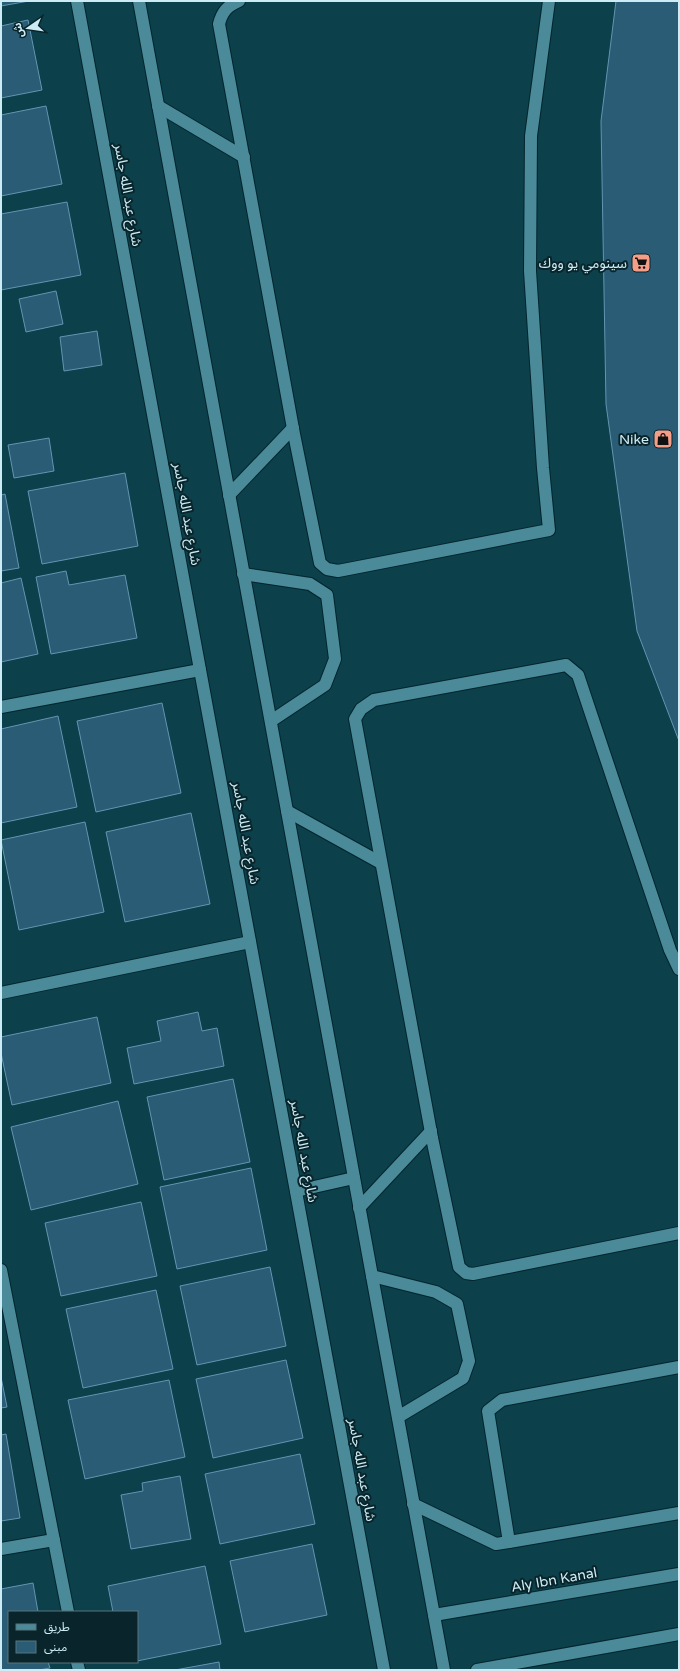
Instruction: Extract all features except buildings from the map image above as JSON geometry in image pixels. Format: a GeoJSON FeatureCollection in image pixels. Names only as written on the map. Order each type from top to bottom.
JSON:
{"type":"FeatureCollection","features":[{"type":"Feature","properties":{"kind":"street","name":"شارع عبد الله جاسر"},"geometry":{"type":"LineString","coordinates":[[77,1],[384,1670]]}},
{"type":"Feature","properties":{"kind":"street"},"geometry":{"type":"LineString","coordinates":[[139,1],[444,1670]]}},
{"type":"Feature","properties":{"kind":"street"},"geometry":{"type":"LineString","coordinates":[[239,1],[230,5],[221,14],[219,24],[293,428],[320,562],[327,569],[338,570],[549,530],[543,468],[530,271],[531,136],[549,1]]}},
{"type":"Feature","properties":{"kind":"street"},"geometry":{"type":"LineString","coordinates":[[158,106],[244,157]]}},
{"type":"Feature","properties":{"kind":"street"},"geometry":{"type":"LineString","coordinates":[[229,495],[293,428]]}},
{"type":"Feature","properties":{"kind":"street"},"geometry":{"type":"LineString","coordinates":[[243,574],[310,584],[327,595],[335,659],[325,685],[271,721]]}},
{"type":"Feature","properties":{"kind":"street"},"geometry":{"type":"LineString","coordinates":[[679,969],[670,950],[578,675],[566,665],[374,700],[361,709],[354,720],[431,1131],[459,1267],[466,1273],[472,1274],[679,1233]]}},
{"type":"Feature","properties":{"kind":"street"},"geometry":{"type":"LineString","coordinates":[[1,707],[200,670]]}},
{"type":"Feature","properties":{"kind":"street"},"geometry":{"type":"LineString","coordinates":[[287,811],[381,863]]}},
{"type":"Feature","properties":{"kind":"street"},"geometry":{"type":"LineString","coordinates":[[1,993],[250,942]]}},
{"type":"Feature","properties":{"kind":"street"},"geometry":{"type":"LineString","coordinates":[[360,1208],[431,1131]]}},
{"type":"Feature","properties":{"kind":"street"},"geometry":{"type":"LineString","coordinates":[[296,1191],[354,1178]]}},
{"type":"Feature","properties":{"kind":"street"},"geometry":{"type":"LineString","coordinates":[[2,1275],[68,1611]]}},
{"type":"Feature","properties":{"kind":"street"},"geometry":{"type":"LineString","coordinates":[[372,1276],[436,1292],[457,1304],[469,1361],[463,1378],[398,1417]]}},
{"type":"Feature","properties":{"kind":"street"},"geometry":{"type":"LineString","coordinates":[[509,1542],[488,1411],[502,1400],[679,1367]]}},
{"type":"Feature","properties":{"kind":"street"},"geometry":{"type":"LineString","coordinates":[[414,1504],[496,1544],[679,1513]]}},
{"type":"Feature","properties":{"kind":"street"},"geometry":{"type":"LineString","coordinates":[[1,1549],[54,1540]]}},
{"type":"Feature","properties":{"kind":"street","name":"Aly Ibn Kanal"},"geometry":{"type":"LineString","coordinates":[[434,1615],[679,1574]]}},
{"type":"Feature","properties":{"kind":"street"},"geometry":{"type":"LineString","coordinates":[[477,1670],[679,1634]]}},
{"type":"Feature","properties":{"kind":"place","name":"سينومي يو ووك"},"geometry":{"type":"Point","coordinates":[641,263]}},
{"type":"Feature","properties":{"kind":"place","name":"Nike"},"geometry":{"type":"Point","coordinates":[663,439]}}]}
